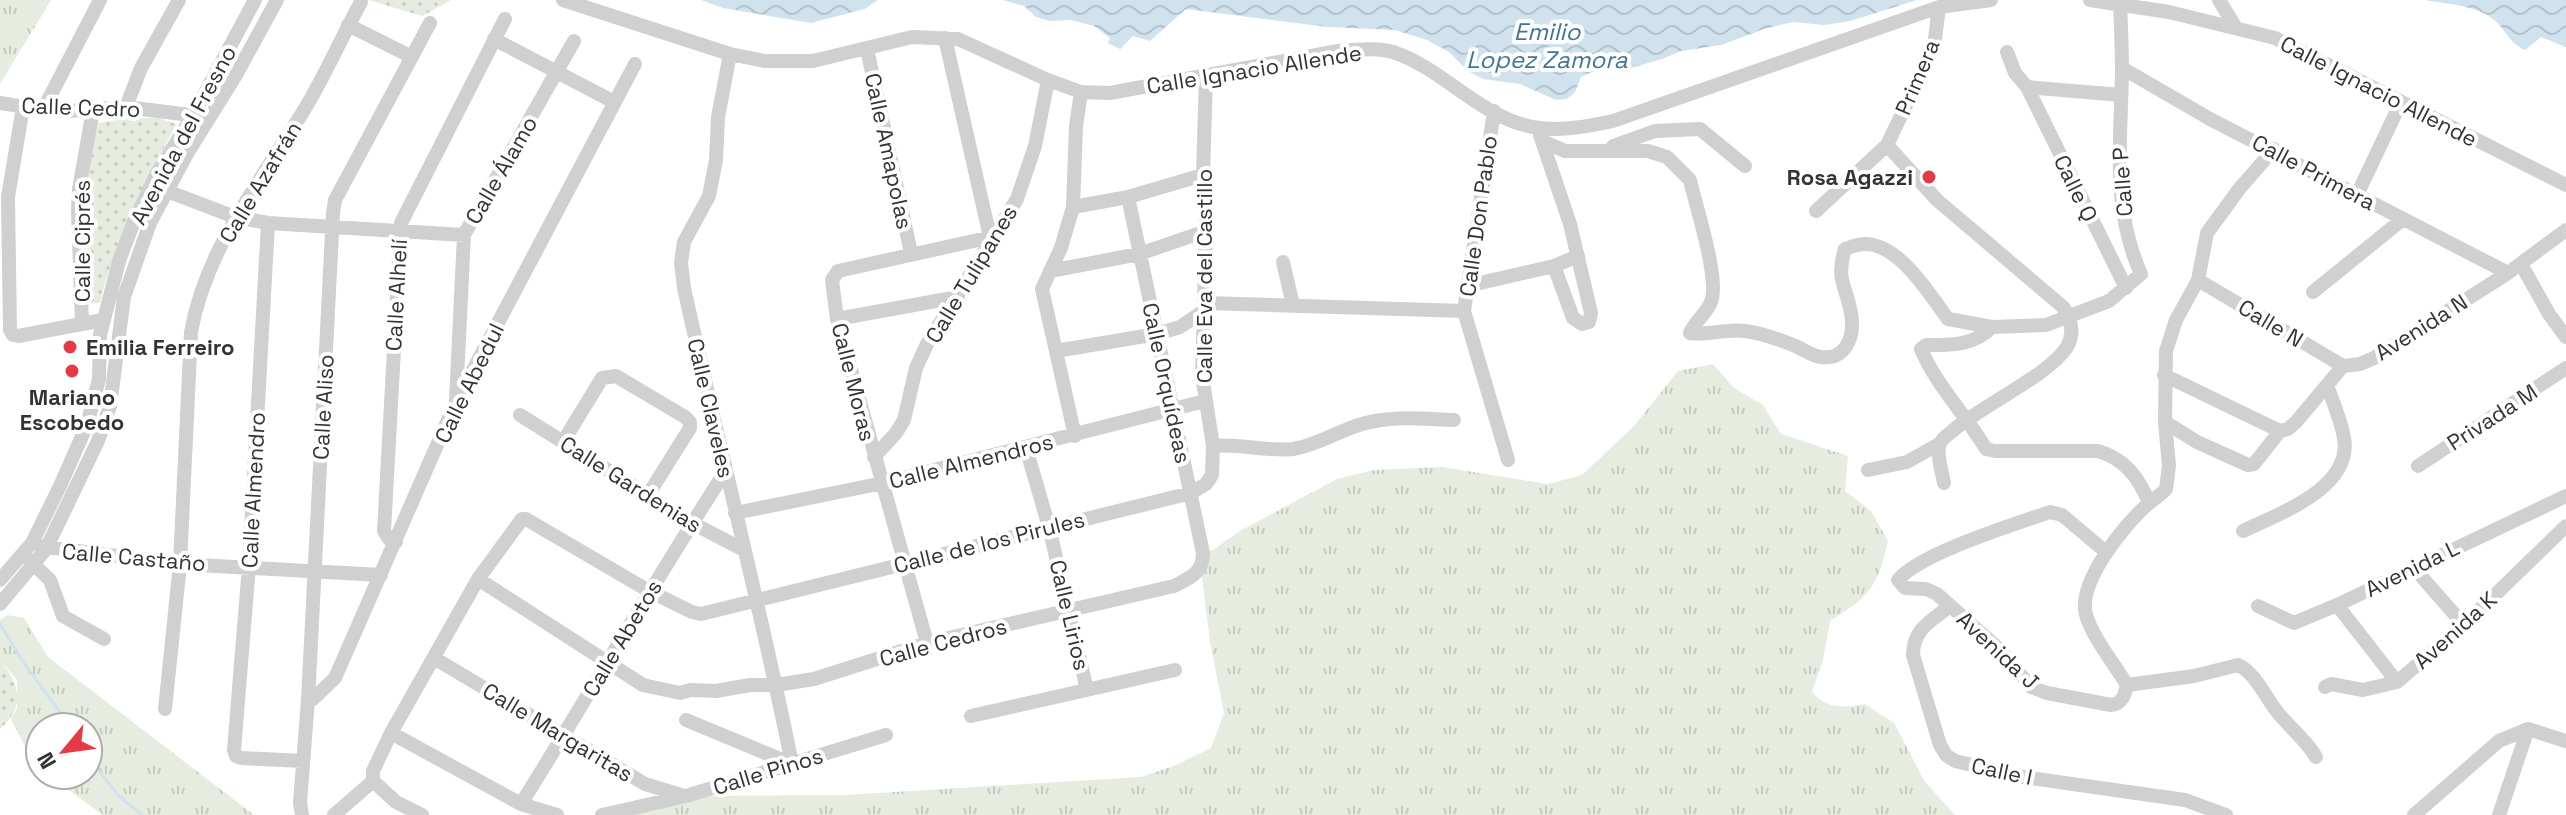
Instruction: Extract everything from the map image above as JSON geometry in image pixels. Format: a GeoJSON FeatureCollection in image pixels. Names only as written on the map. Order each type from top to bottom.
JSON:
{"type":"FeatureCollection","features":[{"type":"Feature","properties":{"kind":"street"},"geometry":{"type":"LineString","coordinates":[[43,110],[100,0]]}},
{"type":"Feature","properties":{"kind":"street"},"geometry":{"type":"LineString","coordinates":[[126,107],[141,68],[179,0]]}},
{"type":"Feature","properties":{"kind":"street","name":"Avenida del Fresno"},"geometry":{"type":"LineString","coordinates":[[39,546],[94,404],[103,320],[119,261],[151,185],[255,0]]}},
{"type":"Feature","properties":{"kind":"street","name":"Avenida del Fresno"},"geometry":{"type":"LineString","coordinates":[[3,601],[82,478],[110,406],[124,297],[150,223],[277,0]]}},
{"type":"Feature","properties":{"kind":"street","name":"Calle Ignacio Allende"},"geometry":{"type":"LineString","coordinates":[[563,0],[730,54],[764,61],[813,61],[912,37],[958,39],[1081,92],[1110,93],[1338,51],[1370,49],[1392,52],[1540,135],[1613,121],[1939,7],[1991,0]]}},
{"type":"Feature","properties":{"kind":"street","name":"Calle Ignacio Allende"},"geometry":{"type":"LineString","coordinates":[[2090,0],[2120,3],[2275,38],[2566,185]]}},
{"type":"Feature","properties":{"kind":"street"},"geometry":{"type":"LineString","coordinates":[[2219,0],[2236,28]]}},
{"type":"Feature","properties":{"kind":"street","name":"Calle Azafrán"},"geometry":{"type":"LineString","coordinates":[[165,709],[180,564],[191,332],[196,308],[235,217],[306,107],[361,2]]}},
{"type":"Feature","properties":{"kind":"street","name":"Calle P"},"geometry":{"type":"LineString","coordinates":[[2120,3],[2122,68],[2118,180],[2128,243],[2141,274],[2126,288]]}},
{"type":"Feature","properties":{"kind":"street","name":"Primera"},"geometry":{"type":"LineString","coordinates":[[1887,145],[1934,47],[1939,7]]}},
{"type":"Feature","properties":{"kind":"street","name":"Calle Alhelí"},"geometry":{"type":"LineString","coordinates":[[396,542],[384,531],[399,229],[505,19]]}},
{"type":"Feature","properties":{"kind":"street","name":"Calle Aliso"},"geometry":{"type":"LineString","coordinates":[[302,815],[300,803],[335,200],[430,23]]}},
{"type":"Feature","properties":{"kind":"street"},"geometry":{"type":"LineString","coordinates":[[348,25],[412,57]]}},
{"type":"Feature","properties":{"kind":"street"},"geometry":{"type":"LineString","coordinates":[[945,38],[993,236]]}},
{"type":"Feature","properties":{"kind":"street"},"geometry":{"type":"LineString","coordinates":[[494,39],[614,102]]}},
{"type":"Feature","properties":{"kind":"street","name":"Calle Álamo"},"geometry":{"type":"LineString","coordinates":[[455,404],[464,235],[574,41]]}},
{"type":"Feature","properties":{"kind":"street","name":"Calle Amapolas"},"geometry":{"type":"LineString","coordinates":[[867,49],[911,253]]}},
{"type":"Feature","properties":{"kind":"street","name":"Calle Q"},"geometry":{"type":"LineString","coordinates":[[2007,52],[2126,288]]}},
{"type":"Feature","properties":{"kind":"street","name":"Calle Claveles"},"geometry":{"type":"LineString","coordinates":[[730,54],[718,117],[716,160],[709,196],[684,242],[681,263],[725,472],[759,599],[792,764]]}},
{"type":"Feature","properties":{"kind":"street","name":"Calle Abedul"},"geometry":{"type":"LineString","coordinates":[[308,700],[335,678],[455,404],[635,64]]}},
{"type":"Feature","properties":{"kind":"street","name":"Calle Primera"},"geometry":{"type":"LineString","coordinates":[[2122,68],[2210,119],[2274,149],[2403,219],[2514,268]]}},
{"type":"Feature","properties":{"kind":"street","name":"Calle Eva del Castillo"},"geometry":{"type":"LineString","coordinates":[[1206,76],[1202,375],[1213,446],[1212,475]]}},
{"type":"Feature","properties":{"kind":"street","name":"Calle Tulipanes"},"geometry":{"type":"LineString","coordinates":[[874,457],[904,420],[916,368],[927,344],[958,297],[1027,174],[1048,80]]}},
{"type":"Feature","properties":{"kind":"street"},"geometry":{"type":"LineString","coordinates":[[2027,87],[2121,95]]}},
{"type":"Feature","properties":{"kind":"street"},"geometry":{"type":"LineString","coordinates":[[1075,436],[1042,289],[1061,248],[1073,207],[1076,126],[1081,92]]}},
{"type":"Feature","properties":{"kind":"street"},"geometry":{"type":"LineString","coordinates":[[2357,195],[2401,102]]}},
{"type":"Feature","properties":{"kind":"street","name":"Calle Cedro"},"geometry":{"type":"LineString","coordinates":[[0,103],[43,110],[126,107],[210,118]]}},
{"type":"Feature","properties":{"kind":"street"},"geometry":{"type":"LineString","coordinates":[[23,107],[8,197],[10,330],[18,336],[103,320]]}},
{"type":"Feature","properties":{"kind":"street","name":"Calle Ciprés"},"geometry":{"type":"LineString","coordinates":[[82,324],[79,189],[93,110]]}},
{"type":"Feature","properties":{"kind":"street","name":"Calle Don Pablo"},"geometry":{"type":"LineString","coordinates":[[1494,111],[1464,311],[1508,460]]}},
{"type":"Feature","properties":{"kind":"street"},"geometry":{"type":"LineString","coordinates":[[1603,150],[1655,131],[1700,129],[1745,166]]}},
{"type":"Feature","properties":{"kind":"street"},"geometry":{"type":"LineString","coordinates":[[1540,135],[1565,151],[1648,151],[1667,157],[1690,180],[1714,281],[1711,303],[1690,333],[1748,331],[1789,343],[1821,357],[1837,355],[1847,347],[1852,329],[1852,317],[1840,279],[1842,258],[1845,249],[1863,243],[1883,247],[1907,265],[1948,319],[1992,327],[2046,325],[2109,301],[2126,288]]}},
{"type":"Feature","properties":{"kind":"street"},"geometry":{"type":"LineString","coordinates":[[1540,135],[1570,224],[1591,313],[1589,322],[1582,324],[1573,318],[1554,266]]}},
{"type":"Feature","properties":{"kind":"street"},"geometry":{"type":"LineString","coordinates":[[1816,211],[1887,145],[1937,200],[2063,307],[2072,325],[2068,345],[2053,362],[1968,419],[1939,444],[1907,462],[1868,470]]}},
{"type":"Feature","properties":{"kind":"street"},"geometry":{"type":"LineString","coordinates":[[2274,149],[2207,233],[2198,280],[2176,320],[2166,351],[2165,422],[2169,466],[2166,489],[2149,502],[2106,552],[2088,590],[2085,612],[2091,628],[2127,685],[2194,676],[2238,665],[2253,678],[2269,703],[2307,743],[2316,757]]}},
{"type":"Feature","properties":{"kind":"street"},"geometry":{"type":"LineString","coordinates":[[1073,207],[1128,197],[1203,175]]}},
{"type":"Feature","properties":{"kind":"street"},"geometry":{"type":"LineString","coordinates":[[151,185],[235,217],[268,223],[464,235]]}},
{"type":"Feature","properties":{"kind":"street","name":"Calle Orquídeas"},"geometry":{"type":"LineString","coordinates":[[1128,197],[1203,553],[1201,569]]}},
{"type":"Feature","properties":{"kind":"street"},"geometry":{"type":"LineString","coordinates":[[2313,292],[2403,219]]}},
{"type":"Feature","properties":{"kind":"street","name":"Calle Almendro"},"geometry":{"type":"LineString","coordinates":[[268,223],[249,566],[234,750],[236,756],[303,761]]}},
{"type":"Feature","properties":{"kind":"street","name":"Avenida N"},"geometry":{"type":"LineString","coordinates":[[2343,366],[2374,358],[2514,268],[2566,230]]}},
{"type":"Feature","properties":{"kind":"street"},"geometry":{"type":"LineString","coordinates":[[1050,271],[1139,254],[1206,231]]}},
{"type":"Feature","properties":{"kind":"street","name":"Calle Moras"},"geometry":{"type":"LineString","coordinates":[[927,643],[837,319],[832,280],[834,274],[911,253],[993,236]]}},
{"type":"Feature","properties":{"kind":"street"},"geometry":{"type":"LineString","coordinates":[[1467,286],[1554,266],[1578,256]]}},
{"type":"Feature","properties":{"kind":"street"},"geometry":{"type":"LineString","coordinates":[[1283,262],[1293,305]]}},
{"type":"Feature","properties":{"kind":"street"},"geometry":{"type":"LineString","coordinates":[[2514,268],[2566,337]]}},
{"type":"Feature","properties":{"kind":"street","name":"Calle N"},"geometry":{"type":"LineString","coordinates":[[2198,280],[2343,366]]}},
{"type":"Feature","properties":{"kind":"street"},"geometry":{"type":"LineString","coordinates":[[837,319],[958,297]]}},
{"type":"Feature","properties":{"kind":"street"},"geometry":{"type":"LineString","coordinates":[[1056,351],[1157,334],[1180,327],[1205,306],[1293,305],[1464,311]]}},
{"type":"Feature","properties":{"kind":"street"},"geometry":{"type":"LineString","coordinates":[[1992,327],[1984,335],[1958,345],[1926,345],[1921,349],[1927,363],[1986,449],[2098,451],[2114,456],[2134,474],[2149,502]]}},
{"type":"Feature","properties":{"kind":"street"},"geometry":{"type":"LineString","coordinates":[[2165,422],[2197,442],[2248,465],[2254,464],[2280,431],[2296,422],[2343,366]]}},
{"type":"Feature","properties":{"kind":"street","name":"Privada M"},"geometry":{"type":"LineString","coordinates":[[2418,466],[2566,368]]}},
{"type":"Feature","properties":{"kind":"street"},"geometry":{"type":"LineString","coordinates":[[563,442],[602,378],[609,375],[616,376],[690,422],[713,418]]}},
{"type":"Feature","properties":{"kind":"street"},"geometry":{"type":"LineString","coordinates":[[2164,375],[2280,431]]}},
{"type":"Feature","properties":{"kind":"street"},"geometry":{"type":"LineString","coordinates":[[2243,531],[2311,499],[2342,465],[2345,440],[2327,385]]}},
{"type":"Feature","properties":{"kind":"street","name":"Calle Almendros"},"geometry":{"type":"LineString","coordinates":[[735,513],[883,483],[1205,401]]}},
{"type":"Feature","properties":{"kind":"street","name":"Calle Gardenias"},"geometry":{"type":"LineString","coordinates":[[520,415],[692,523],[744,550]]}},
{"type":"Feature","properties":{"kind":"street"},"geometry":{"type":"LineString","coordinates":[[1213,446],[1230,444],[1288,450],[1387,418],[1454,420]]}},
{"type":"Feature","properties":{"kind":"street"},"geometry":{"type":"LineString","coordinates":[[648,495],[690,428],[690,422]]}},
{"type":"Feature","properties":{"kind":"street"},"geometry":{"type":"LineString","coordinates":[[1939,444],[1944,483]]}},
{"type":"Feature","properties":{"kind":"street","name":"Calle Lirios"},"geometry":{"type":"LineString","coordinates":[[1026,448],[1070,609],[1087,690]]}},
{"type":"Feature","properties":{"kind":"street","name":"Calle Abetos"},"geometry":{"type":"LineString","coordinates":[[521,804],[649,591],[725,472]]}},
{"type":"Feature","properties":{"kind":"street","name":"Calle de los Pirules"},"geometry":{"type":"LineString","coordinates":[[478,579],[522,519],[526,519],[649,591],[701,614],[1191,493],[1206,484],[1212,475]]}},
{"type":"Feature","properties":{"kind":"street","name":"Avenida L"},"geometry":{"type":"LineString","coordinates":[[2258,606],[2294,623],[2566,496]]}},
{"type":"Feature","properties":{"kind":"street","name":"Avenida J"},"geometry":{"type":"LineString","coordinates":[[2106,552],[2062,515],[2050,512],[1972,540],[1917,566],[1898,580],[1905,588],[1926,589],[1937,594],[1999,649],[2031,687],[2111,705],[2125,696],[2127,685]]}},
{"type":"Feature","properties":{"kind":"street","name":"Avenida K"},"geometry":{"type":"LineString","coordinates":[[2325,687],[2331,684],[2363,690],[2397,682],[2464,625],[2566,526]]}},
{"type":"Feature","properties":{"kind":"street","name":"Calle Castaño"},"geometry":{"type":"LineString","coordinates":[[39,546],[180,564],[381,575]]}},
{"type":"Feature","properties":{"kind":"street"},"geometry":{"type":"LineString","coordinates":[[28,560],[50,580],[63,616],[104,639]]}},
{"type":"Feature","properties":{"kind":"street","name":"Avenida del Fresno"},"geometry":{"type":"LineString","coordinates":[[0,580],[28,560]]}},
{"type":"Feature","properties":{"kind":"street"},"geometry":{"type":"LineString","coordinates":[[2413,567],[2464,625]]}},
{"type":"Feature","properties":{"kind":"street","name":"Calle Cedros"},"geometry":{"type":"LineString","coordinates":[[478,579],[643,685],[680,693],[814,679],[927,643],[1174,586],[1192,578],[1201,569]]}},
{"type":"Feature","properties":{"kind":"street"},"geometry":{"type":"LineString","coordinates":[[422,815],[396,802],[373,781],[373,771],[391,733],[478,579]]}},
{"type":"Feature","properties":{"kind":"street"},"geometry":{"type":"LineString","coordinates":[[2337,605],[2397,682]]}},
{"type":"Feature","properties":{"kind":"street","name":"Calle I"},"geometry":{"type":"LineString","coordinates":[[1950,606],[1923,627],[1913,640],[1913,655],[1940,745],[1946,755],[1955,761],[2023,777],[2185,800],[2226,815]]}},
{"type":"Feature","properties":{"kind":"street","name":"Calle Margaritas"},"geometry":{"type":"LineString","coordinates":[[434,658],[645,784],[686,796]]}},
{"type":"Feature","properties":{"kind":"street"},"geometry":{"type":"LineString","coordinates":[[971,716],[1175,670]]}},
{"type":"Feature","properties":{"kind":"street"},"geometry":{"type":"LineString","coordinates":[[686,720],[792,764]]}},
{"type":"Feature","properties":{"kind":"street"},"geometry":{"type":"LineString","coordinates":[[2414,815],[2499,741],[2528,729],[2566,741]]}},
{"type":"Feature","properties":{"kind":"street"},"geometry":{"type":"LineString","coordinates":[[2499,815],[2528,729]]}},
{"type":"Feature","properties":{"kind":"street"},"geometry":{"type":"LineString","coordinates":[[391,733],[521,804],[557,815]]}},
{"type":"Feature","properties":{"kind":"street","name":"Calle Pinos"},"geometry":{"type":"LineString","coordinates":[[602,815],[686,796],[886,735]]}},
{"type":"Feature","properties":{"kind":"street"},"geometry":{"type":"LineString","coordinates":[[334,815],[373,781]]}},
{"type":"Feature","properties":{"kind":"green space"},"geometry":{"type":"Polygon","coordinates":[[[0,0],[51,0],[0,84],[0,0]]]}},
{"type":"Feature","properties":{"kind":"green space"},"geometry":{"type":"Polygon","coordinates":[[[368,0],[451,0],[422,16],[368,0]]]}},
{"type":"Feature","properties":{"kind":"green space"},"geometry":{"type":"Polygon","coordinates":[[[158,118],[177,124],[122,235],[100,303],[89,303],[84,236],[85,192],[98,123],[158,118]]]}},
{"type":"Feature","properties":{"kind":"green space"},"geometry":{"type":"Polygon","coordinates":[[[1713,364],[1734,388],[1763,405],[1781,434],[1848,456],[1845,491],[1871,511],[1888,541],[1880,569],[1870,588],[1855,604],[1830,621],[1823,660],[1812,692],[1823,702],[1836,706],[1865,704],[1894,723],[1925,782],[1955,815],[602,815],[686,796],[845,795],[1141,777],[1176,765],[1211,748],[1224,713],[1210,642],[1201,569],[1203,553],[1337,479],[1374,470],[1442,467],[1548,484],[1582,475],[1634,426],[1678,371],[1713,364]]]}},
{"type":"Feature","properties":{"kind":"green space"},"geometry":{"type":"Polygon","coordinates":[[[7,615],[24,618],[48,657],[254,815],[103,815],[70,791],[104,791],[104,711],[24,711],[24,744],[11,719],[17,708],[17,680],[0,660],[0,620],[7,615]]]}},
{"type":"Feature","properties":{"kind":"green space"},"geometry":{"type":"Polygon","coordinates":[[[0,660],[16,687],[17,704],[0,729],[0,660]]]}},
{"type":"Feature","properties":{"kind":"water"},"geometry":{"type":"Polygon","coordinates":[[[701,0],[878,0],[864,9],[811,23],[723,8],[701,0]]]}},
{"type":"Feature","properties":{"kind":"water","name":"Emilio Lopez Zamora"},"geometry":{"type":"Polygon","coordinates":[[[1003,0],[1917,0],[1850,21],[1824,25],[1793,22],[1721,45],[1681,51],[1631,68],[1592,72],[1581,77],[1575,92],[1567,99],[1556,100],[1520,84],[1483,79],[1468,71],[1449,52],[1427,40],[1395,30],[1328,27],[1186,9],[1150,41],[1133,36],[1120,49],[1108,43],[1110,38],[1094,26],[1071,20],[1049,21],[1036,17],[1024,6],[1003,0]]]}},
{"type":"Feature","properties":{"kind":"water"},"geometry":{"type":"Polygon","coordinates":[[[2425,0],[2566,0],[2566,47],[2541,37],[2525,50],[2486,14],[2425,0]]]}},
{"type":"Feature","properties":{"kind":"waterway"},"geometry":{"type":"LineString","coordinates":[[0,624],[59,711]]}},
{"type":"Feature","properties":{"kind":"waterway"},"geometry":{"type":"LineString","coordinates":[[104,777],[118,795],[142,815]]}},
{"type":"Feature","properties":{"kind":"place","name":"Rosa Agazzi"},"geometry":{"type":"Point","coordinates":[1929,177]}},
{"type":"Feature","properties":{"kind":"place","name":"Emilia Ferreiro"},"geometry":{"type":"Point","coordinates":[70,347]}},
{"type":"Feature","properties":{"kind":"place","name":"Mariano Escobedo"},"geometry":{"type":"Point","coordinates":[72,371]}}]}
